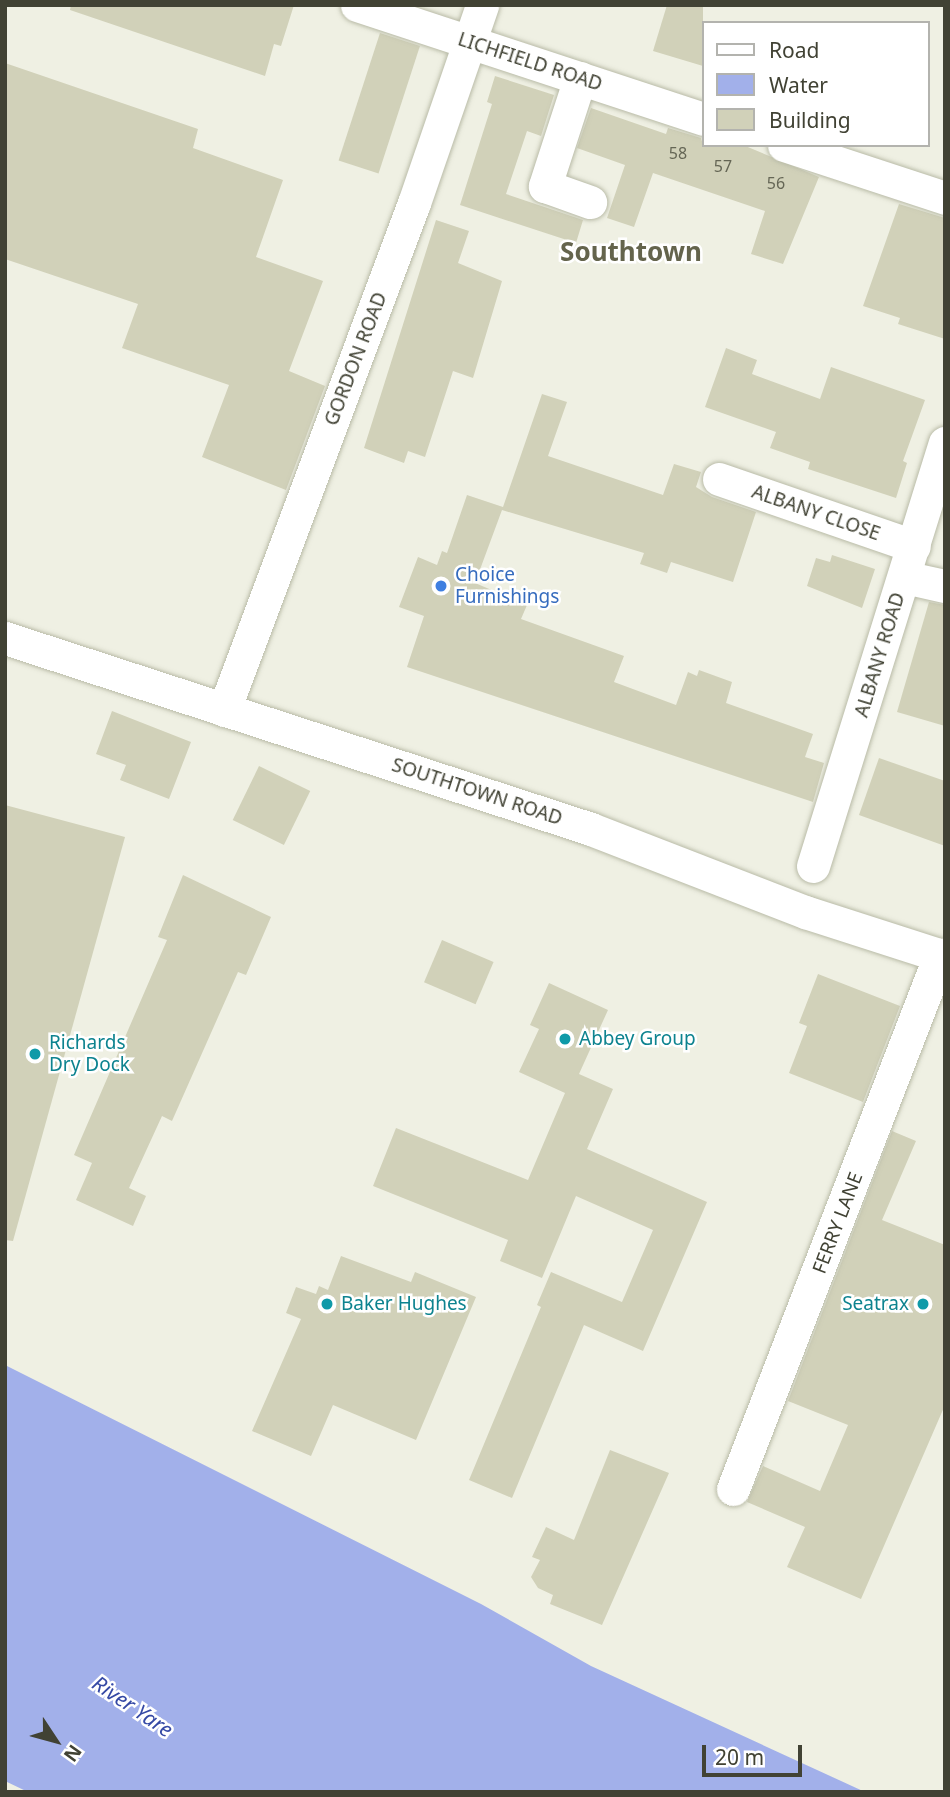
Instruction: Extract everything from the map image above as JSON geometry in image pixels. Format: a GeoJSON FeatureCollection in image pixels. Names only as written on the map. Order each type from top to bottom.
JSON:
{"type":"FeatureCollection","features":[{"type":"Feature","properties":{"kind":"street","name":"LICHFIELD ROAD"},"geometry":{"type":"LineString","coordinates":[[357,5],[702,119]]}},
{"type":"Feature","properties":{"kind":"street","name":"GORDON ROAD"},"geometry":{"type":"LineString","coordinates":[[224,710],[482,5]]}},
{"type":"Feature","properties":{"kind":"street"},"geometry":{"type":"LineString","coordinates":[[580,78],[545,186],[590,202]]}},
{"type":"Feature","properties":{"kind":"street"},"geometry":{"type":"LineString","coordinates":[[790,147],[945,198]]}},
{"type":"Feature","properties":{"kind":"street","name":"ALBANY ROAD"},"geometry":{"type":"LineString","coordinates":[[813,866],[945,443]]}},
{"type":"Feature","properties":{"kind":"street","name":"ALBANY CLOSE"},"geometry":{"type":"LineString","coordinates":[[719,479],[909,561],[945,586]]}},
{"type":"Feature","properties":{"kind":"street","name":"SOUTHTOWN ROAD"},"geometry":{"type":"LineString","coordinates":[[5,638],[642,847],[805,912],[942,956]]}},
{"type":"Feature","properties":{"kind":"street","name":"FERRY LANE"},"geometry":{"type":"LineString","coordinates":[[733,1489],[942,956]]}},
{"type":"Feature","properties":{"kind":"water","name":"River Yare"},"geometry":{"type":"Polygon","coordinates":[[[5,1365],[481,1604],[591,1666],[865,1792],[28,1792],[5,1781],[5,1365]]]}},
{"type":"Feature","properties":{"kind":"building"},"geometry":{"type":"Polygon","coordinates":[[[71,5],[294,5],[281,46],[274,44],[265,76],[70,10],[71,5]]]}},
{"type":"Feature","properties":{"kind":"building"},"geometry":{"type":"Polygon","coordinates":[[[667,5],[703,5],[702,66],[653,51],[667,5]]]}},
{"type":"Feature","properties":{"kind":"building"},"geometry":{"type":"Polygon","coordinates":[[[380,33],[420,46],[379,173],[339,160],[380,33]]]}},
{"type":"Feature","properties":{"kind":"building"},"geometry":{"type":"Polygon","coordinates":[[[5,63],[198,129],[193,148],[283,180],[256,257],[323,281],[289,371],[325,386],[286,490],[202,457],[229,385],[122,348],[138,304],[5,259],[5,63]]]}},
{"type":"Feature","properties":{"kind":"building"},"geometry":{"type":"Polygon","coordinates":[[[495,76],[554,95],[541,136],[527,131],[506,194],[583,220],[576,243],[460,205],[492,104],[487,102],[495,76]]]}},
{"type":"Feature","properties":{"kind":"building"},"geometry":{"type":"Polygon","coordinates":[[[591,108],[666,134],[668,128],[701,138],[702,147],[748,147],[819,177],[783,264],[751,254],[765,211],[653,173],[634,227],[607,218],[625,165],[577,148],[591,108]]]}},
{"type":"Feature","properties":{"kind":"building"},"geometry":{"type":"Polygon","coordinates":[[[899,204],[945,218],[945,339],[898,324],[900,318],[863,306],[899,204]]]}},
{"type":"Feature","properties":{"kind":"building"},"geometry":{"type":"Polygon","coordinates":[[[436,220],[469,231],[458,263],[502,281],[473,378],[453,371],[425,457],[408,451],[404,463],[364,448],[436,220]]]}},
{"type":"Feature","properties":{"kind":"building"},"geometry":{"type":"Polygon","coordinates":[[[726,348],[757,360],[752,374],[820,399],[831,367],[925,400],[903,461],[907,463],[896,498],[808,469],[810,462],[770,448],[776,432],[705,407],[726,348]]]}},
{"type":"Feature","properties":{"kind":"building"},"geometry":{"type":"Polygon","coordinates":[[[542,394],[567,402],[548,456],[663,495],[674,464],[701,472],[696,487],[712,497],[756,512],[733,582],[671,562],[667,573],[640,564],[644,553],[502,510],[475,583],[527,605],[521,619],[624,656],[614,682],[676,705],[688,672],[697,676],[699,670],[732,682],[726,703],[813,734],[805,757],[824,763],[813,802],[407,667],[424,616],[399,607],[418,557],[437,565],[442,551],[447,553],[467,495],[503,507],[542,394]]]}},
{"type":"Feature","properties":{"kind":"building"},"geometry":{"type":"Polygon","coordinates":[[[832,555],[875,569],[862,608],[807,586],[816,558],[830,562],[832,555]]]}},
{"type":"Feature","properties":{"kind":"building"},"geometry":{"type":"Polygon","coordinates":[[[929,602],[945,605],[945,726],[897,712],[929,602]]]}},
{"type":"Feature","properties":{"kind":"building"},"geometry":{"type":"Polygon","coordinates":[[[112,711],[191,742],[169,799],[120,780],[126,765],[96,754],[112,711]]]}},
{"type":"Feature","properties":{"kind":"building"},"geometry":{"type":"Polygon","coordinates":[[[879,758],[945,781],[945,846],[859,815],[879,758]]]}},
{"type":"Feature","properties":{"kind":"building"},"geometry":{"type":"Polygon","coordinates":[[[259,766],[310,791],[284,845],[233,820],[259,766]]]}},
{"type":"Feature","properties":{"kind":"building","name":"Richards Dry Dock"},"geometry":{"type":"Polygon","coordinates":[[[5,805],[125,837],[13,1241],[5,1240],[5,805]]]}},
{"type":"Feature","properties":{"kind":"building"},"geometry":{"type":"Polygon","coordinates":[[[183,875],[271,917],[246,975],[238,972],[172,1121],[162,1116],[129,1188],[146,1196],[133,1226],[76,1200],[92,1163],[74,1155],[167,940],[158,937],[183,875]]]}},
{"type":"Feature","properties":{"kind":"building"},"geometry":{"type":"Polygon","coordinates":[[[442,940],[494,962],[476,1004],[424,982],[442,940]]]}},
{"type":"Feature","properties":{"kind":"building"},"geometry":{"type":"Polygon","coordinates":[[[818,974],[900,1006],[863,1102],[789,1073],[807,1026],[799,1023],[818,974]]]}},
{"type":"Feature","properties":{"kind":"building"},"geometry":{"type":"Polygon","coordinates":[[[549,983],[608,1010],[579,1074],[613,1089],[587,1149],[707,1202],[643,1351],[584,1325],[512,1498],[469,1480],[541,1307],[537,1305],[551,1272],[622,1302],[653,1230],[576,1196],[542,1278],[500,1261],[508,1240],[373,1186],[396,1128],[528,1180],[565,1093],[519,1072],[539,1029],[530,1025],[549,983]]]}},
{"type":"Feature","properties":{"kind":"building"},"geometry":{"type":"Polygon","coordinates":[[[892,1131],[916,1141],[882,1220],[945,1245],[945,1405],[861,1599],[787,1567],[805,1527],[747,1502],[763,1466],[820,1491],[848,1425],[788,1401],[892,1131]]]}},
{"type":"Feature","properties":{"kind":"building"},"geometry":{"type":"Polygon","coordinates":[[[341,1256],[411,1282],[415,1272],[476,1297],[416,1440],[333,1405],[311,1456],[252,1431],[301,1319],[286,1313],[296,1287],[316,1294],[319,1286],[328,1290],[341,1256]]]}},
{"type":"Feature","properties":{"kind":"building"},"geometry":{"type":"Polygon","coordinates":[[[610,1450],[669,1473],[602,1625],[550,1604],[553,1595],[538,1588],[531,1577],[540,1560],[532,1557],[546,1527],[574,1540],[610,1450]]]}},
{"type":"Feature","properties":{"kind":"place","name":"Choice Furnishings"},"geometry":{"type":"Point","coordinates":[441,586]}},
{"type":"Feature","properties":{"kind":"place","name":"Abbey Group"},"geometry":{"type":"Point","coordinates":[565,1039]}},
{"type":"Feature","properties":{"kind":"place","name":"Richards Dry Dock"},"geometry":{"type":"Point","coordinates":[35,1054]}},
{"type":"Feature","properties":{"kind":"place","name":"Baker Hughes"},"geometry":{"type":"Point","coordinates":[327,1304]}},
{"type":"Feature","properties":{"kind":"place","name":"Seatrax"},"geometry":{"type":"Point","coordinates":[923,1304]}},
{"type":"Feature","properties":{"kind":"district","name":"Southtown"},"geometry":{"type":"Point","coordinates":[631,252]}}]}
